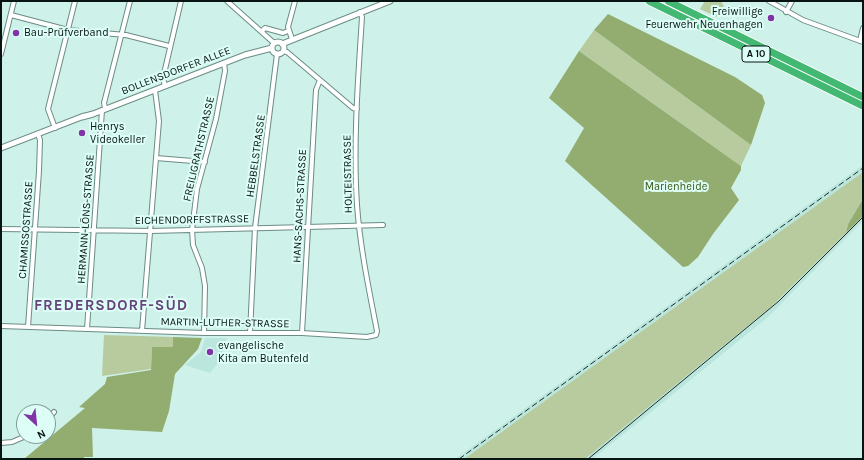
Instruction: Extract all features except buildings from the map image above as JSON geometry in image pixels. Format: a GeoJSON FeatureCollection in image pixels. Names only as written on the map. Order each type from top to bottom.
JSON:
{"type":"FeatureCollection","features":[{"type":"Feature","properties":{"kind":"highway","name":"A 10"},"geometry":{"type":"LineString","coordinates":[[649,1],[863,106]]}},
{"type":"Feature","properties":{"kind":"highway","name":"A 10"},"geometry":{"type":"LineString","coordinates":[[668,1],[863,97]]}},
{"type":"Feature","properties":{"kind":"street"},"geometry":{"type":"LineString","coordinates":[[1,54],[14,1]]}},
{"type":"Feature","properties":{"kind":"street"},"geometry":{"type":"LineString","coordinates":[[55,128],[48,109],[75,1]]}},
{"type":"Feature","properties":{"kind":"street","name":"HERMANN-LÖNS-STRASSE"},"geometry":{"type":"LineString","coordinates":[[87,329],[104,103],[130,1]]}},
{"type":"Feature","properties":{"kind":"street"},"geometry":{"type":"LineString","coordinates":[[165,86],[163,78],[169,46],[181,1]]}},
{"type":"Feature","properties":{"kind":"street"},"geometry":{"type":"LineString","coordinates":[[292,39],[288,31],[295,1]]}},
{"type":"Feature","properties":{"kind":"street"},"geometry":{"type":"LineString","coordinates":[[357,109],[353,108],[288,53],[283,51],[282,44],[390,1]]}},
{"type":"Feature","properties":{"kind":"street"},"geometry":{"type":"LineString","coordinates":[[768,1],[802,20],[861,42],[863,28]]}},
{"type":"Feature","properties":{"kind":"street"},"geometry":{"type":"LineString","coordinates":[[786,12],[792,1]]}},
{"type":"Feature","properties":{"kind":"street"},"geometry":{"type":"LineString","coordinates":[[230,2],[262,30],[274,49]]}},
{"type":"Feature","properties":{"kind":"street","name":"HOLTEISTRASSE"},"geometry":{"type":"LineString","coordinates":[[360,12],[362,17],[357,109],[356,169],[359,225],[377,331],[376,335]]}},
{"type":"Feature","properties":{"kind":"street"},"geometry":{"type":"LineString","coordinates":[[11,15],[68,30],[122,34],[169,46]]}},
{"type":"Feature","properties":{"kind":"street"},"geometry":{"type":"LineString","coordinates":[[262,30],[265,28],[284,33],[288,31]]}},
{"type":"Feature","properties":{"kind":"street","name":"BOLLENSDORFER ALLEE"},"geometry":{"type":"LineString","coordinates":[[274,49],[279,42],[282,44]]}},
{"type":"Feature","properties":{"kind":"street","name":"BOLLENSDORFER ALLEE"},"geometry":{"type":"LineString","coordinates":[[1,148],[224,63],[257,52],[274,49],[283,51]]}},
{"type":"Feature","properties":{"kind":"street","name":"HEBBELSTRASSE"},"geometry":{"type":"LineString","coordinates":[[250,333],[255,228],[274,49]]}},
{"type":"Feature","properties":{"kind":"street","name":"FREILIGRATHSTRASSE"},"geometry":{"type":"LineString","coordinates":[[204,332],[205,286],[202,268],[193,245],[192,230],[197,189],[205,162],[225,71],[224,63]]}},
{"type":"Feature","properties":{"kind":"street","name":"HANS-SACHS-STRASSE"},"geometry":{"type":"LineString","coordinates":[[302,333],[316,90],[320,80]]}},
{"type":"Feature","properties":{"kind":"street"},"geometry":{"type":"LineString","coordinates":[[142,331],[159,118],[155,90]]}},
{"type":"Feature","properties":{"kind":"street","name":"CHAMISSOSTRASSE"},"geometry":{"type":"LineString","coordinates":[[28,327],[40,140],[38,134]]}},
{"type":"Feature","properties":{"kind":"street"},"geometry":{"type":"LineString","coordinates":[[156,158],[205,162]]}},
{"type":"Feature","properties":{"kind":"street","name":"EICHENDORFFSTRASSE"},"geometry":{"type":"LineString","coordinates":[[1,229],[151,231],[383,225]]}},
{"type":"Feature","properties":{"kind":"street","name":"MARTIN-LUTHER-STRASSE"},"geometry":{"type":"LineString","coordinates":[[1,326],[142,331],[302,333],[367,337],[376,335]]}},
{"type":"Feature","properties":{"kind":"street"},"geometry":{"type":"LineString","coordinates":[[1,444],[16,440]]}},
{"type":"Feature","properties":{"kind":"shaded area"},"geometry":{"type":"Polygon","coordinates":[[[863,165],[863,172],[464,459],[455,459],[863,165]]]}},
{"type":"Feature","properties":{"kind":"shaded area"},"geometry":{"type":"Polygon","coordinates":[[[863,216],[863,221],[768,317],[592,459],[585,459],[772,306],[863,216]]]}},
{"type":"Feature","properties":{"kind":"shaded area"},"geometry":{"type":"Polygon","coordinates":[[[205,338],[227,338],[220,360],[210,373],[185,365],[201,352],[205,338]]]}},
{"type":"Feature","properties":{"kind":"green space"},"geometry":{"type":"Polygon","coordinates":[[[705,1],[723,1],[722,3],[724,7],[717,17],[700,9],[705,1]]]}},
{"type":"Feature","properties":{"kind":"green space"},"geometry":{"type":"Polygon","coordinates":[[[608,14],[735,77],[762,95],[765,103],[751,145],[594,30],[608,14]]]}},
{"type":"Feature","properties":{"kind":"green space"},"geometry":{"type":"Polygon","coordinates":[[[594,30],[751,145],[741,166],[579,51],[594,30]]]}},
{"type":"Feature","properties":{"kind":"green space","name":"Marienheide"},"geometry":{"type":"Polygon","coordinates":[[[579,51],[741,166],[741,170],[731,188],[739,200],[713,234],[698,257],[688,266],[683,267],[565,161],[584,128],[549,98],[579,51]]]}},
{"type":"Feature","properties":{"kind":"green space"},"geometry":{"type":"Polygon","coordinates":[[[863,172],[863,199],[848,224],[846,233],[772,306],[585,459],[464,459],[863,172]]]}},
{"type":"Feature","properties":{"kind":"green space"},"geometry":{"type":"Polygon","coordinates":[[[863,199],[863,216],[846,233],[848,224],[863,199]]]}},
{"type":"Feature","properties":{"kind":"green space"},"geometry":{"type":"Polygon","coordinates":[[[104,335],[173,337],[173,347],[152,347],[151,369],[102,376],[104,335]]]}},
{"type":"Feature","properties":{"kind":"green space"},"geometry":{"type":"Polygon","coordinates":[[[173,337],[202,338],[198,349],[175,374],[169,411],[162,432],[92,428],[93,457],[84,457],[84,459],[24,459],[42,444],[56,444],[56,432],[85,408],[79,407],[105,384],[107,377],[151,370],[152,347],[173,347],[173,337]]]}},
{"type":"Feature","properties":{"kind":"tram line"},"geometry":{"type":"LineString","coordinates":[[588,459],[779,301],[863,217]]}},
{"type":"Feature","properties":{"kind":"railway"},"geometry":{"type":"LineString","coordinates":[[459,459],[863,168]]}},
{"type":"Feature","properties":{"kind":"place","name":"Freiwillige Feuerwehr Neuenhagen"},"geometry":{"type":"Point","coordinates":[771,18]}},
{"type":"Feature","properties":{"kind":"place","name":"Bau-Prüfverband"},"geometry":{"type":"Point","coordinates":[16,33]}},
{"type":"Feature","properties":{"kind":"place","name":"Henrys Videokeller"},"geometry":{"type":"Point","coordinates":[82,133]}},
{"type":"Feature","properties":{"kind":"place","name":"evangelische Kita am Butenfeld"},"geometry":{"type":"Point","coordinates":[210,352]}},
{"type":"Feature","properties":{"kind":"district","name":"FREDERSDORF-SÜD"},"geometry":{"type":"Point","coordinates":[111,306]}}]}
